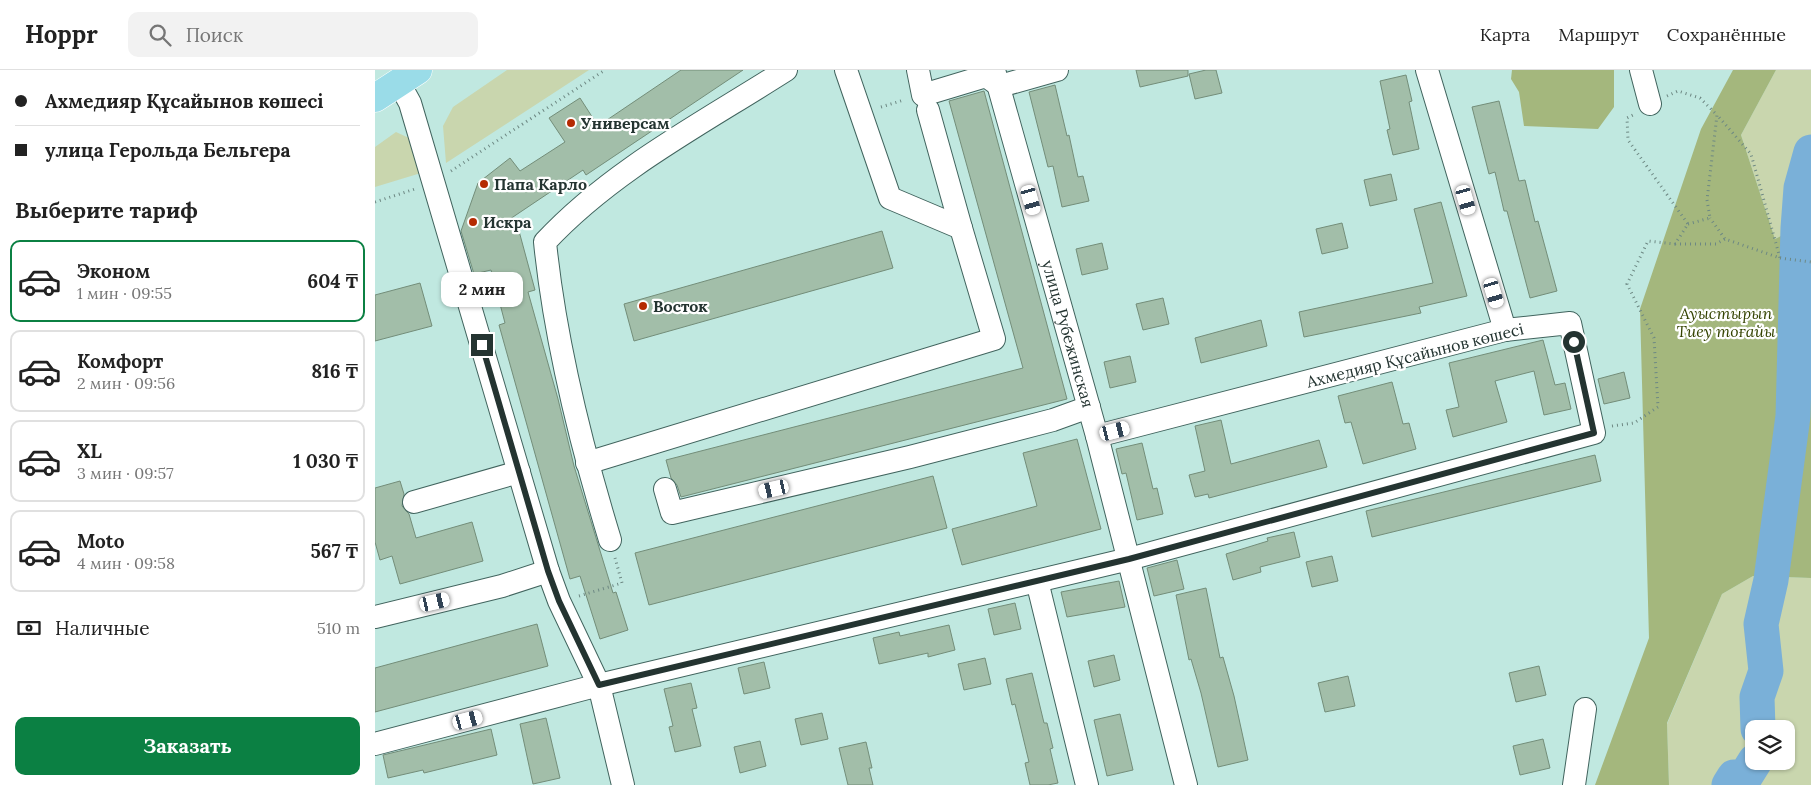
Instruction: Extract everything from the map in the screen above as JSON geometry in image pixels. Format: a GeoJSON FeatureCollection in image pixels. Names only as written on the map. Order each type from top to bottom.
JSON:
{"type":"FeatureCollection","features":[{"type":"Feature","properties":{"kind":"main road"},"geometry":{"type":"LineString","coordinates":[[375,98],[408,76]]}},
{"type":"Feature","properties":{"kind":"street"},"geometry":{"type":"LineString","coordinates":[[610,540],[587,463],[549,280],[545,242],[565,221],[612,181],[786,70]]}},
{"type":"Feature","properties":{"kind":"street"},"geometry":{"type":"LineString","coordinates":[[846,70],[862,111],[890,198],[961,228]]}},
{"type":"Feature","properties":{"kind":"street"},"geometry":{"type":"LineString","coordinates":[[587,463],[995,339],[925,103],[918,70]]}},
{"type":"Feature","properties":{"kind":"street"},"geometry":{"type":"LineString","coordinates":[[925,103],[986,76],[997,78],[1057,70]]}},
{"type":"Feature","properties":{"kind":"street"},"geometry":{"type":"LineString","coordinates":[[1427,70],[1505,330]]}},
{"type":"Feature","properties":{"kind":"street"},"geometry":{"type":"LineString","coordinates":[[1641,70],[1649,104]]}},
{"type":"Feature","properties":{"kind":"street"},"geometry":{"type":"LineString","coordinates":[[408,76],[410,103],[548,571],[559,601],[599,685],[623,785]]}},
{"type":"Feature","properties":{"kind":"street","name":"улица Рубежинская"},"geometry":{"type":"LineString","coordinates":[[997,78],[1097,436],[1186,785]]}},
{"type":"Feature","properties":{"kind":"street","name":"Ахмедияр Құсайынов көшесі"},"geometry":{"type":"LineString","coordinates":[[1097,436],[1505,330],[1570,323],[1594,433]]}},
{"type":"Feature","properties":{"kind":"street"},"geometry":{"type":"LineString","coordinates":[[665,489],[672,513],[910,457],[1053,420],[1089,407]]}},
{"type":"Feature","properties":{"kind":"street"},"geometry":{"type":"LineString","coordinates":[[375,744],[599,685],[1129,559],[1594,433]]}},
{"type":"Feature","properties":{"kind":"street"},"geometry":{"type":"LineString","coordinates":[[414,502],[519,472]]}},
{"type":"Feature","properties":{"kind":"street"},"geometry":{"type":"LineString","coordinates":[[375,617],[502,586],[548,571]]}},
{"type":"Feature","properties":{"kind":"street"},"geometry":{"type":"LineString","coordinates":[[1037,581],[1087,785]]}},
{"type":"Feature","properties":{"kind":"street"},"geometry":{"type":"LineString","coordinates":[[1574,785],[1585,709]]}},
{"type":"Feature","properties":{"kind":"path"},"geometry":{"type":"LineString","coordinates":[[375,202],[433,182],[605,70]]}},
{"type":"Feature","properties":{"kind":"path"},"geometry":{"type":"LineString","coordinates":[[1688,224],[1628,140],[1627,118],[1649,104],[1678,91],[1700,98],[1751,154],[1783,259]]}},
{"type":"Feature","properties":{"kind":"path"},"geometry":{"type":"LineString","coordinates":[[862,111],[925,103]]}},
{"type":"Feature","properties":{"kind":"path"},"geometry":{"type":"LineString","coordinates":[[1717,115],[1707,200],[1709,219],[1725,239],[1783,259],[1810,262]]}},
{"type":"Feature","properties":{"kind":"path"},"geometry":{"type":"LineString","coordinates":[[1675,244],[1688,224],[1709,219]]}},
{"type":"Feature","properties":{"kind":"path"},"geometry":{"type":"LineString","coordinates":[[1594,433],[1613,426],[1634,423],[1658,407],[1654,338],[1627,284],[1648,241],[1675,244],[1716,244],[1725,239]]}},
{"type":"Feature","properties":{"kind":"path"},"geometry":{"type":"LineString","coordinates":[[559,601],[622,583],[610,540]]}},
{"type":"Feature","properties":{"kind":"green space"},"geometry":{"type":"Polygon","coordinates":[[[507,70],[589,70],[446,163],[443,126],[453,107],[507,70]]]}},
{"type":"Feature","properties":{"kind":"green space"},"geometry":{"type":"Polygon","coordinates":[[[1512,70],[1614,70],[1614,107],[1598,129],[1524,126],[1519,92],[1511,79],[1512,70]]]}},
{"type":"Feature","properties":{"kind":"green space","name":"Ауыстырып Тиеу тоғайы"},"geometry":{"type":"Polygon","coordinates":[[[1733,70],[1776,70],[1741,135],[1775,239],[1798,227],[1801,188],[1811,152],[1811,578],[1753,576],[1722,594],[1667,723],[1669,785],[1595,785],[1649,638],[1640,309],[1701,129],[1733,70]]]}},
{"type":"Feature","properties":{"kind":"green space"},"geometry":{"type":"Polygon","coordinates":[[[1776,70],[1811,70],[1811,152],[1801,188],[1798,228],[1775,239],[1741,135],[1776,70]]]}},
{"type":"Feature","properties":{"kind":"green space"},"geometry":{"type":"Polygon","coordinates":[[[396,132],[409,138],[421,173],[375,187],[375,147],[396,132]]]}},
{"type":"Feature","properties":{"kind":"green space"},"geometry":{"type":"Polygon","coordinates":[[[1753,576],[1811,578],[1811,785],[1669,785],[1667,724],[1722,594],[1753,576]]]}},
{"type":"Feature","properties":{"kind":"building"},"geometry":{"type":"Polygon","coordinates":[[[681,70],[743,70],[586,175],[583,170],[510,219],[519,231],[535,290],[528,292],[558,399],[574,466],[613,593],[616,592],[628,630],[600,639],[580,576],[570,579],[499,325],[505,323],[491,270],[474,274],[461,231],[478,183],[510,158],[520,171],[565,142],[549,118],[580,98],[598,126],[681,70]]]}},
{"type":"Feature","properties":{"kind":"building"},"geometry":{"type":"Polygon","coordinates":[[[1136,70],[1188,70],[1188,76],[1140,87],[1136,70]]]}},
{"type":"Feature","properties":{"kind":"building"},"geometry":{"type":"Polygon","coordinates":[[[1216,70],[1222,93],[1195,99],[1189,74],[1216,70]]]}},
{"type":"Feature","properties":{"kind":"building"},"geometry":{"type":"Polygon","coordinates":[[[1406,75],[1412,101],[1409,102],[1419,149],[1393,155],[1387,130],[1390,129],[1380,81],[1406,75]]]}},
{"type":"Feature","properties":{"kind":"building"},"geometry":{"type":"Polygon","coordinates":[[[1055,85],[1078,177],[1083,176],[1089,201],[1062,207],[1053,166],[1048,167],[1029,92],[1055,85]]]}},
{"type":"Feature","properties":{"kind":"building"},"geometry":{"type":"Polygon","coordinates":[[[984,91],[1067,399],[681,497],[677,485],[671,478],[666,460],[1023,368],[949,101],[984,91]]]}},
{"type":"Feature","properties":{"kind":"building"},"geometry":{"type":"Polygon","coordinates":[[[1499,101],[1519,181],[1525,180],[1535,222],[1538,221],[1557,291],[1530,298],[1507,211],[1504,211],[1495,172],[1489,174],[1472,107],[1499,101]]]}},
{"type":"Feature","properties":{"kind":"building"},"geometry":{"type":"Polygon","coordinates":[[[1391,174],[1397,200],[1370,206],[1364,180],[1391,174]]]}},
{"type":"Feature","properties":{"kind":"building"},"geometry":{"type":"Polygon","coordinates":[[[1441,202],[1467,296],[1419,307],[1421,313],[1304,337],[1299,312],[1433,283],[1414,209],[1441,202]]]}},
{"type":"Feature","properties":{"kind":"building"},"geometry":{"type":"Polygon","coordinates":[[[1342,223],[1348,248],[1322,254],[1316,229],[1342,223]]]}},
{"type":"Feature","properties":{"kind":"building"},"geometry":{"type":"Polygon","coordinates":[[[882,231],[893,268],[634,341],[624,304],[882,231]]]}},
{"type":"Feature","properties":{"kind":"building"},"geometry":{"type":"Polygon","coordinates":[[[1102,243],[1108,269],[1082,275],[1076,249],[1102,243]]]}},
{"type":"Feature","properties":{"kind":"building"},"geometry":{"type":"Polygon","coordinates":[[[420,283],[432,326],[375,341],[375,295],[420,283]]]}},
{"type":"Feature","properties":{"kind":"building"},"geometry":{"type":"Polygon","coordinates":[[[1163,298],[1169,324],[1143,330],[1136,304],[1163,298]]]}},
{"type":"Feature","properties":{"kind":"building"},"geometry":{"type":"Polygon","coordinates":[[[1261,320],[1267,346],[1201,363],[1195,338],[1261,320]]]}},
{"type":"Feature","properties":{"kind":"building"},"geometry":{"type":"Polygon","coordinates":[[[1543,340],[1555,385],[1565,383],[1571,409],[1544,415],[1534,371],[1495,381],[1507,422],[1453,437],[1446,410],[1459,407],[1449,363],[1543,340]]]}},
{"type":"Feature","properties":{"kind":"building"},"geometry":{"type":"Polygon","coordinates":[[[1130,356],[1136,382],[1110,388],[1104,362],[1130,356]]]}},
{"type":"Feature","properties":{"kind":"building"},"geometry":{"type":"Polygon","coordinates":[[[1624,372],[1630,398],[1604,404],[1598,379],[1624,372]]]}},
{"type":"Feature","properties":{"kind":"building"},"geometry":{"type":"Polygon","coordinates":[[[1392,382],[1403,424],[1409,423],[1416,449],[1363,464],[1351,422],[1345,423],[1338,396],[1392,382]]]}},
{"type":"Feature","properties":{"kind":"building"},"geometry":{"type":"Polygon","coordinates":[[[1221,420],[1231,464],[1319,440],[1327,467],[1209,498],[1208,494],[1195,497],[1189,475],[1205,471],[1195,426],[1221,420]]]}},
{"type":"Feature","properties":{"kind":"building"},"geometry":{"type":"Polygon","coordinates":[[[1077,439],[1101,529],[962,565],[952,529],[1037,506],[1023,453],[1077,439]]]}},
{"type":"Feature","properties":{"kind":"building"},"geometry":{"type":"Polygon","coordinates":[[[1142,443],[1153,489],[1157,488],[1163,514],[1137,520],[1126,473],[1122,474],[1116,449],[1142,443]]]}},
{"type":"Feature","properties":{"kind":"building"},"geometry":{"type":"Polygon","coordinates":[[[1595,455],[1601,481],[1372,537],[1366,511],[1595,455]]]}},
{"type":"Feature","properties":{"kind":"building"},"geometry":{"type":"Polygon","coordinates":[[[933,476],[947,528],[649,605],[635,553],[933,476]]]}},
{"type":"Feature","properties":{"kind":"building"},"geometry":{"type":"Polygon","coordinates":[[[400,481],[404,494],[402,506],[409,514],[416,538],[472,522],[483,561],[400,584],[392,556],[380,560],[375,542],[375,488],[400,481]]]}},
{"type":"Feature","properties":{"kind":"building"},"geometry":{"type":"Polygon","coordinates":[[[1294,532],[1300,557],[1260,567],[1261,572],[1233,580],[1226,554],[1268,541],[1267,538],[1294,532]]]}},
{"type":"Feature","properties":{"kind":"building"},"geometry":{"type":"Polygon","coordinates":[[[1332,556],[1338,581],[1312,587],[1306,562],[1332,556]]]}},
{"type":"Feature","properties":{"kind":"building"},"geometry":{"type":"Polygon","coordinates":[[[1177,560],[1184,589],[1154,596],[1147,568],[1177,560]]]}},
{"type":"Feature","properties":{"kind":"building"},"geometry":{"type":"Polygon","coordinates":[[[1119,581],[1125,607],[1067,617],[1061,592],[1119,581]]]}},
{"type":"Feature","properties":{"kind":"building"},"geometry":{"type":"Polygon","coordinates":[[[1206,588],[1220,658],[1223,657],[1234,696],[1248,760],[1218,767],[1201,693],[1191,659],[1189,660],[1176,595],[1206,588]]]}},
{"type":"Feature","properties":{"kind":"building"},"geometry":{"type":"Polygon","coordinates":[[[1015,603],[1021,629],[994,635],[988,609],[1015,603]]]}},
{"type":"Feature","properties":{"kind":"building"},"geometry":{"type":"Polygon","coordinates":[[[537,624],[548,666],[375,712],[375,668],[537,624]]]}},
{"type":"Feature","properties":{"kind":"building"},"geometry":{"type":"Polygon","coordinates":[[[949,625],[955,650],[928,657],[928,653],[879,664],[873,638],[899,632],[900,636],[949,625]]]}},
{"type":"Feature","properties":{"kind":"building"},"geometry":{"type":"Polygon","coordinates":[[[1114,655],[1120,680],[1094,687],[1088,661],[1114,655]]]}},
{"type":"Feature","properties":{"kind":"building"},"geometry":{"type":"Polygon","coordinates":[[[985,658],[991,684],[964,690],[958,664],[985,658]]]}},
{"type":"Feature","properties":{"kind":"building"},"geometry":{"type":"Polygon","coordinates":[[[764,662],[770,688],[744,694],[738,668],[764,662]]]}},
{"type":"Feature","properties":{"kind":"building"},"geometry":{"type":"Polygon","coordinates":[[[1539,666],[1546,695],[1516,702],[1509,673],[1539,666]]]}},
{"type":"Feature","properties":{"kind":"building"},"geometry":{"type":"Polygon","coordinates":[[[1032,673],[1044,723],[1047,723],[1053,748],[1050,749],[1058,783],[1048,785],[1030,785],[1025,763],[1029,762],[1015,704],[1012,705],[1006,679],[1032,673]]]}},
{"type":"Feature","properties":{"kind":"building"},"geometry":{"type":"Polygon","coordinates":[[[1348,676],[1355,706],[1325,712],[1318,683],[1348,676]]]}},
{"type":"Feature","properties":{"kind":"building"},"geometry":{"type":"Polygon","coordinates":[[[691,683],[697,708],[692,709],[701,746],[675,752],[669,727],[673,726],[664,689],[691,683]]]}},
{"type":"Feature","properties":{"kind":"building"},"geometry":{"type":"Polygon","coordinates":[[[822,713],[828,739],[801,745],[795,719],[822,713]]]}},
{"type":"Feature","properties":{"kind":"building"},"geometry":{"type":"Polygon","coordinates":[[[1120,714],[1133,770],[1107,776],[1094,720],[1120,714]]]}},
{"type":"Feature","properties":{"kind":"building"},"geometry":{"type":"Polygon","coordinates":[[[546,718],[560,778],[533,784],[520,724],[546,718]]]}},
{"type":"Feature","properties":{"kind":"building"},"geometry":{"type":"Polygon","coordinates":[[[491,729],[497,755],[424,773],[423,770],[388,778],[383,755],[491,729]]]}},
{"type":"Feature","properties":{"kind":"building"},"geometry":{"type":"Polygon","coordinates":[[[1543,739],[1550,768],[1520,775],[1513,746],[1543,739]]]}},
{"type":"Feature","properties":{"kind":"building"},"geometry":{"type":"Polygon","coordinates":[[[760,741],[766,766],[740,773],[734,747],[760,741]]]}},
{"type":"Feature","properties":{"kind":"building"},"geometry":{"type":"Polygon","coordinates":[[[866,742],[872,768],[869,768],[873,785],[848,785],[839,748],[866,742]]]}},
{"type":"Feature","properties":{"kind":"waterway"},"geometry":{"type":"LineString","coordinates":[[1758,720],[1757,697],[1766,671],[1761,624],[1771,580],[1793,416],[1798,228],[1801,188],[1811,152]]}},
{"type":"Feature","properties":{"kind":"waterway"},"geometry":{"type":"LineString","coordinates":[[1729,785],[1734,777],[1745,777],[1749,770]]}},
{"type":"Feature","properties":{"kind":"place","name":"Универсам"},"geometry":{"type":"Point","coordinates":[571,123]}},
{"type":"Feature","properties":{"kind":"place","name":"Папа Карло"},"geometry":{"type":"Point","coordinates":[484,184]}},
{"type":"Feature","properties":{"kind":"place","name":"Искра"},"geometry":{"type":"Point","coordinates":[473,222]}},
{"type":"Feature","properties":{"kind":"place","name":"Восток"},"geometry":{"type":"Point","coordinates":[643,306]}},
{"type":"Feature","properties":{"kind":"route"},"geometry":{"type":"LineString","coordinates":[[482,345],[548,571],[559,601],[599,685],[1129,559],[1594,433],[1574,342]]}}]}
